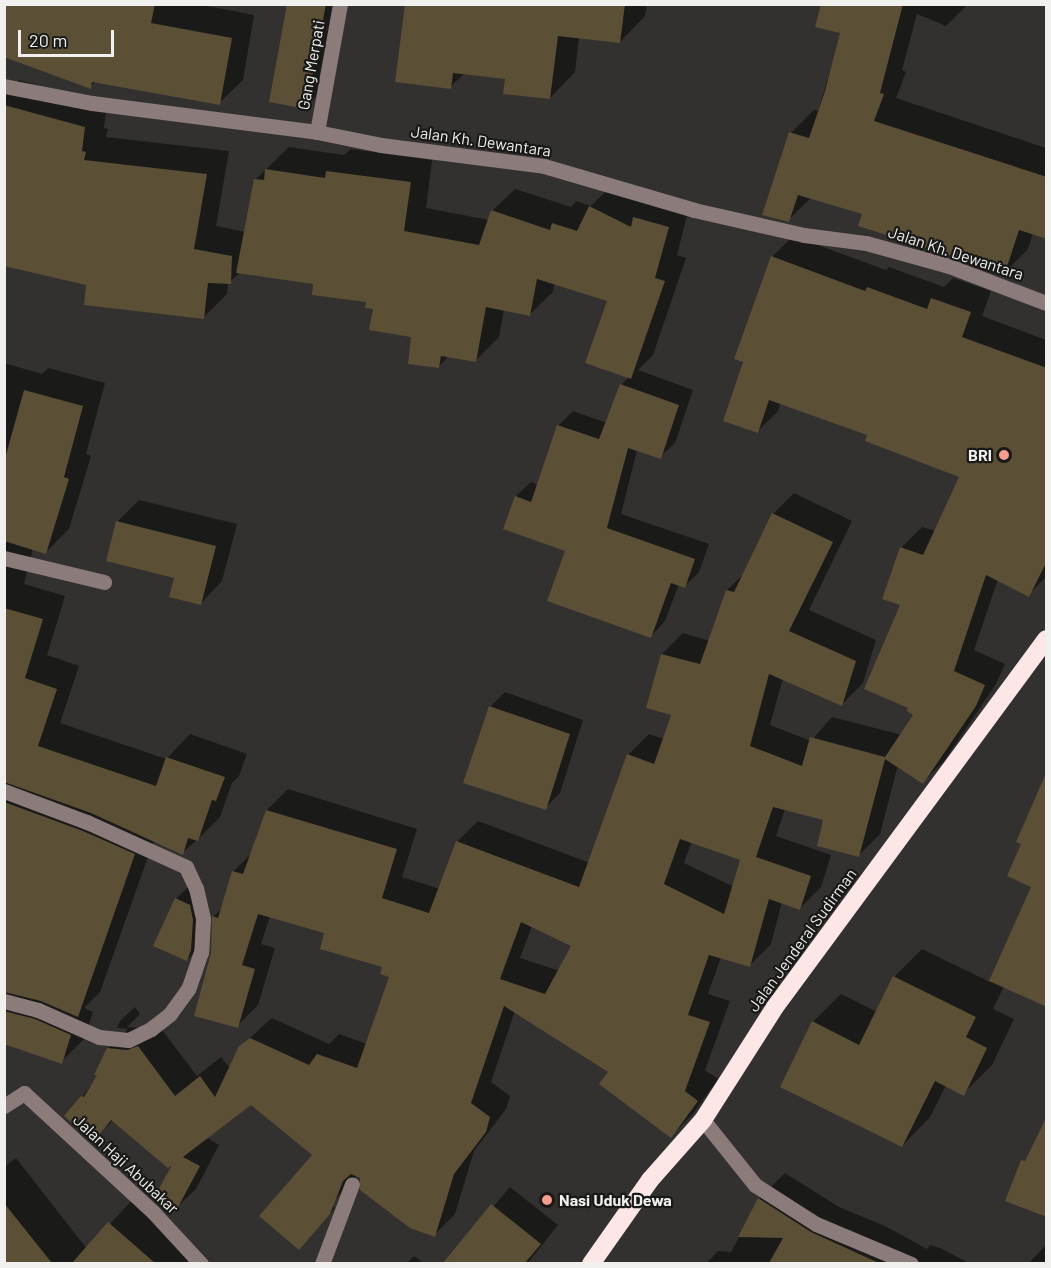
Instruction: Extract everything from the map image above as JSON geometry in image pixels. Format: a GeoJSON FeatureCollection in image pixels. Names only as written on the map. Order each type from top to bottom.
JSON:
{"type":"FeatureCollection","features":[{"type":"Feature","properties":{"kind":"highway","name":"Jalan Jenderal Sudirman"},"geometry":{"type":"LineString","coordinates":[[591,1263],[650,1180],[703,1120],[775,1007],[1047,639]]}},
{"type":"Feature","properties":{"kind":"street","name":"Gang Merpati"},"geometry":{"type":"LineString","coordinates":[[317,132],[340,4]]}},
{"type":"Feature","properties":{"kind":"street","name":"Jalan Kh. Dewantara"},"geometry":{"type":"LineString","coordinates":[[4,86],[92,104],[317,132],[381,145],[544,166],[694,210],[804,235],[867,243],[949,266],[1047,303]]}},
{"type":"Feature","properties":{"kind":"street"},"geometry":{"type":"LineString","coordinates":[[4,558],[104,582]]}},
{"type":"Feature","properties":{"kind":"street"},"geometry":{"type":"LineString","coordinates":[[4,790],[87,822],[186,867],[196,888],[203,919],[201,952],[188,989],[170,1014],[151,1029],[128,1040],[99,1037],[38,1010],[4,1001]]}},
{"type":"Feature","properties":{"kind":"street","name":"Jalan Haji Abubakar"},"geometry":{"type":"LineString","coordinates":[[4,1106],[24,1093],[153,1212],[201,1263]]}},
{"type":"Feature","properties":{"kind":"street"},"geometry":{"type":"LineString","coordinates":[[703,1120],[755,1185],[816,1224],[911,1263]]}},
{"type":"Feature","properties":{"kind":"street"},"geometry":{"type":"LineString","coordinates":[[322,1263],[352,1184]]}},
{"type":"Feature","properties":{"kind":"building"},"geometry":{"type":"Polygon","coordinates":[[[4,4],[155,4],[151,23],[232,38],[220,105],[92,82],[91,89],[4,57],[4,4]]]}},
{"type":"Feature","properties":{"kind":"building"},"geometry":{"type":"Polygon","coordinates":[[[287,4],[326,4],[306,109],[269,102],[287,4]]]}},
{"type":"Feature","properties":{"kind":"building"},"geometry":{"type":"Polygon","coordinates":[[[405,4],[625,4],[620,43],[558,36],[550,99],[503,94],[505,79],[453,73],[451,89],[395,82],[405,4]]]}},
{"type":"Feature","properties":{"kind":"building"},"geometry":{"type":"Polygon","coordinates":[[[821,4],[903,4],[880,93],[884,94],[874,121],[1047,177],[1047,239],[1019,230],[1005,273],[858,226],[862,214],[798,195],[789,222],[762,215],[789,132],[809,138],[825,91],[840,33],[815,27],[821,4]]]}},
{"type":"Feature","properties":{"kind":"building"},"geometry":{"type":"Polygon","coordinates":[[[4,105],[85,127],[82,151],[86,152],[84,160],[207,174],[194,249],[232,256],[231,284],[208,283],[204,319],[84,305],[86,285],[4,266],[4,105]]]}},
{"type":"Feature","properties":{"kind":"building"},"geometry":{"type":"Polygon","coordinates":[[[265,169],[325,178],[326,171],[411,182],[404,231],[479,245],[491,210],[550,230],[552,223],[577,231],[589,206],[631,227],[633,217],[669,227],[655,278],[665,281],[631,379],[585,363],[607,301],[537,279],[530,316],[486,307],[476,362],[441,356],[439,368],[408,364],[411,337],[369,330],[373,309],[365,308],[366,302],[312,295],[313,284],[236,273],[254,179],[264,180],[265,169]]]}},
{"type":"Feature","properties":{"kind":"building"},"geometry":{"type":"Polygon","coordinates":[[[771,256],[865,291],[867,287],[927,309],[931,298],[971,312],[962,337],[1047,368],[1047,561],[1029,597],[986,575],[954,671],[985,685],[976,706],[923,784],[885,759],[859,857],[817,846],[823,820],[773,807],[756,857],[811,876],[800,910],[769,899],[750,967],[709,955],[688,1015],[710,1022],[685,1091],[698,1101],[671,1138],[599,1084],[608,1072],[504,1006],[471,1103],[490,1117],[486,1132],[454,1174],[435,1237],[410,1228],[360,1190],[360,1178],[351,1174],[343,1181],[330,1214],[299,1250],[259,1216],[312,1155],[251,1105],[183,1157],[200,1166],[176,1211],[153,1199],[172,1165],[168,1168],[111,1120],[94,1141],[64,1116],[81,1096],[84,1097],[97,1075],[94,1075],[107,1048],[127,1050],[138,1046],[175,1096],[200,1076],[215,1097],[239,1046],[250,1038],[309,1065],[317,1054],[357,1068],[389,977],[380,974],[382,967],[320,949],[324,933],[258,914],[242,965],[255,969],[238,1028],[194,1016],[211,953],[212,916],[218,918],[232,871],[243,874],[266,810],[397,849],[382,898],[429,913],[456,841],[579,887],[627,754],[654,764],[671,715],[646,708],[661,654],[700,664],[726,590],[734,592],[772,513],[833,542],[789,631],[856,661],[842,706],[769,674],[750,746],[802,766],[810,737],[885,757],[913,715],[907,711],[908,708],[864,689],[900,605],[882,599],[900,547],[923,555],[959,477],[865,441],[867,435],[769,400],[758,433],[723,421],[743,362],[734,359],[771,256]],[[680,839],[664,884],[724,914],[740,860],[680,839]],[[521,922],[500,979],[545,994],[571,946],[521,922]]]}},
{"type":"Feature","properties":{"kind":"building"},"geometry":{"type":"Polygon","coordinates":[[[620,384],[679,405],[661,459],[628,448],[607,528],[695,559],[685,588],[671,583],[651,638],[547,601],[565,551],[503,529],[515,496],[531,502],[557,425],[599,439],[620,384]]]}},
{"type":"Feature","properties":{"kind":"building"},"geometry":{"type":"Polygon","coordinates":[[[24,390],[83,406],[64,477],[69,479],[46,554],[4,541],[4,462],[24,390]]]}},
{"type":"Feature","properties":{"kind":"building"},"geometry":{"type":"Polygon","coordinates":[[[116,521],[216,546],[201,605],[169,597],[174,578],[106,561],[116,521]]]}},
{"type":"Feature","properties":{"kind":"building"},"geometry":{"type":"Polygon","coordinates":[[[4,608],[43,619],[25,678],[57,689],[38,746],[156,786],[166,757],[225,777],[216,801],[212,800],[198,841],[188,838],[183,855],[91,813],[4,782],[4,608]]]}},
{"type":"Feature","properties":{"kind":"building"},"geometry":{"type":"Polygon","coordinates":[[[489,706],[570,734],[546,810],[463,783],[489,706]]]}},
{"type":"Feature","properties":{"kind":"building"},"geometry":{"type":"Polygon","coordinates":[[[1047,771],[1047,1007],[989,981],[1031,887],[1007,876],[1021,844],[1016,842],[1047,771]]]}},
{"type":"Feature","properties":{"kind":"building"},"geometry":{"type":"Polygon","coordinates":[[[4,802],[83,831],[135,854],[78,1017],[41,1001],[4,992],[4,802]]]}},
{"type":"Feature","properties":{"kind":"building"},"geometry":{"type":"Polygon","coordinates":[[[175,898],[190,905],[193,920],[191,950],[187,961],[153,946],[175,898]]]}},
{"type":"Feature","properties":{"kind":"building"},"geometry":{"type":"Polygon","coordinates":[[[893,976],[976,1017],[966,1037],[987,1048],[964,1096],[935,1081],[902,1147],[780,1087],[812,1021],[859,1045],[893,976]]]}},
{"type":"Feature","properties":{"kind":"building"},"geometry":{"type":"Polygon","coordinates":[[[4,1011],[35,1019],[71,1035],[62,1064],[4,1044],[4,1011]]]}},
{"type":"Feature","properties":{"kind":"building"},"geometry":{"type":"Polygon","coordinates":[[[1047,1116],[1047,1217],[1005,1201],[1021,1160],[1025,1161],[1047,1116]]]}},
{"type":"Feature","properties":{"kind":"building"},"geometry":{"type":"Polygon","coordinates":[[[758,1198],[811,1232],[879,1263],[769,1263],[783,1238],[738,1237],[758,1198]]]}},
{"type":"Feature","properties":{"kind":"building"},"geometry":{"type":"Polygon","coordinates":[[[4,1203],[52,1263],[4,1263],[4,1203]]]}},
{"type":"Feature","properties":{"kind":"building"},"geometry":{"type":"Polygon","coordinates":[[[491,1204],[541,1244],[525,1263],[443,1263],[491,1204]]]}},
{"type":"Feature","properties":{"kind":"building"},"geometry":{"type":"Polygon","coordinates":[[[108,1222],[155,1263],[72,1263],[108,1222]]]}},
{"type":"Feature","properties":{"kind":"place","name":"BRI"},"geometry":{"type":"Point","coordinates":[1004,455]}},
{"type":"Feature","properties":{"kind":"place","name":"Nasi Uduk Dewa"},"geometry":{"type":"Point","coordinates":[547,1200]}}]}
